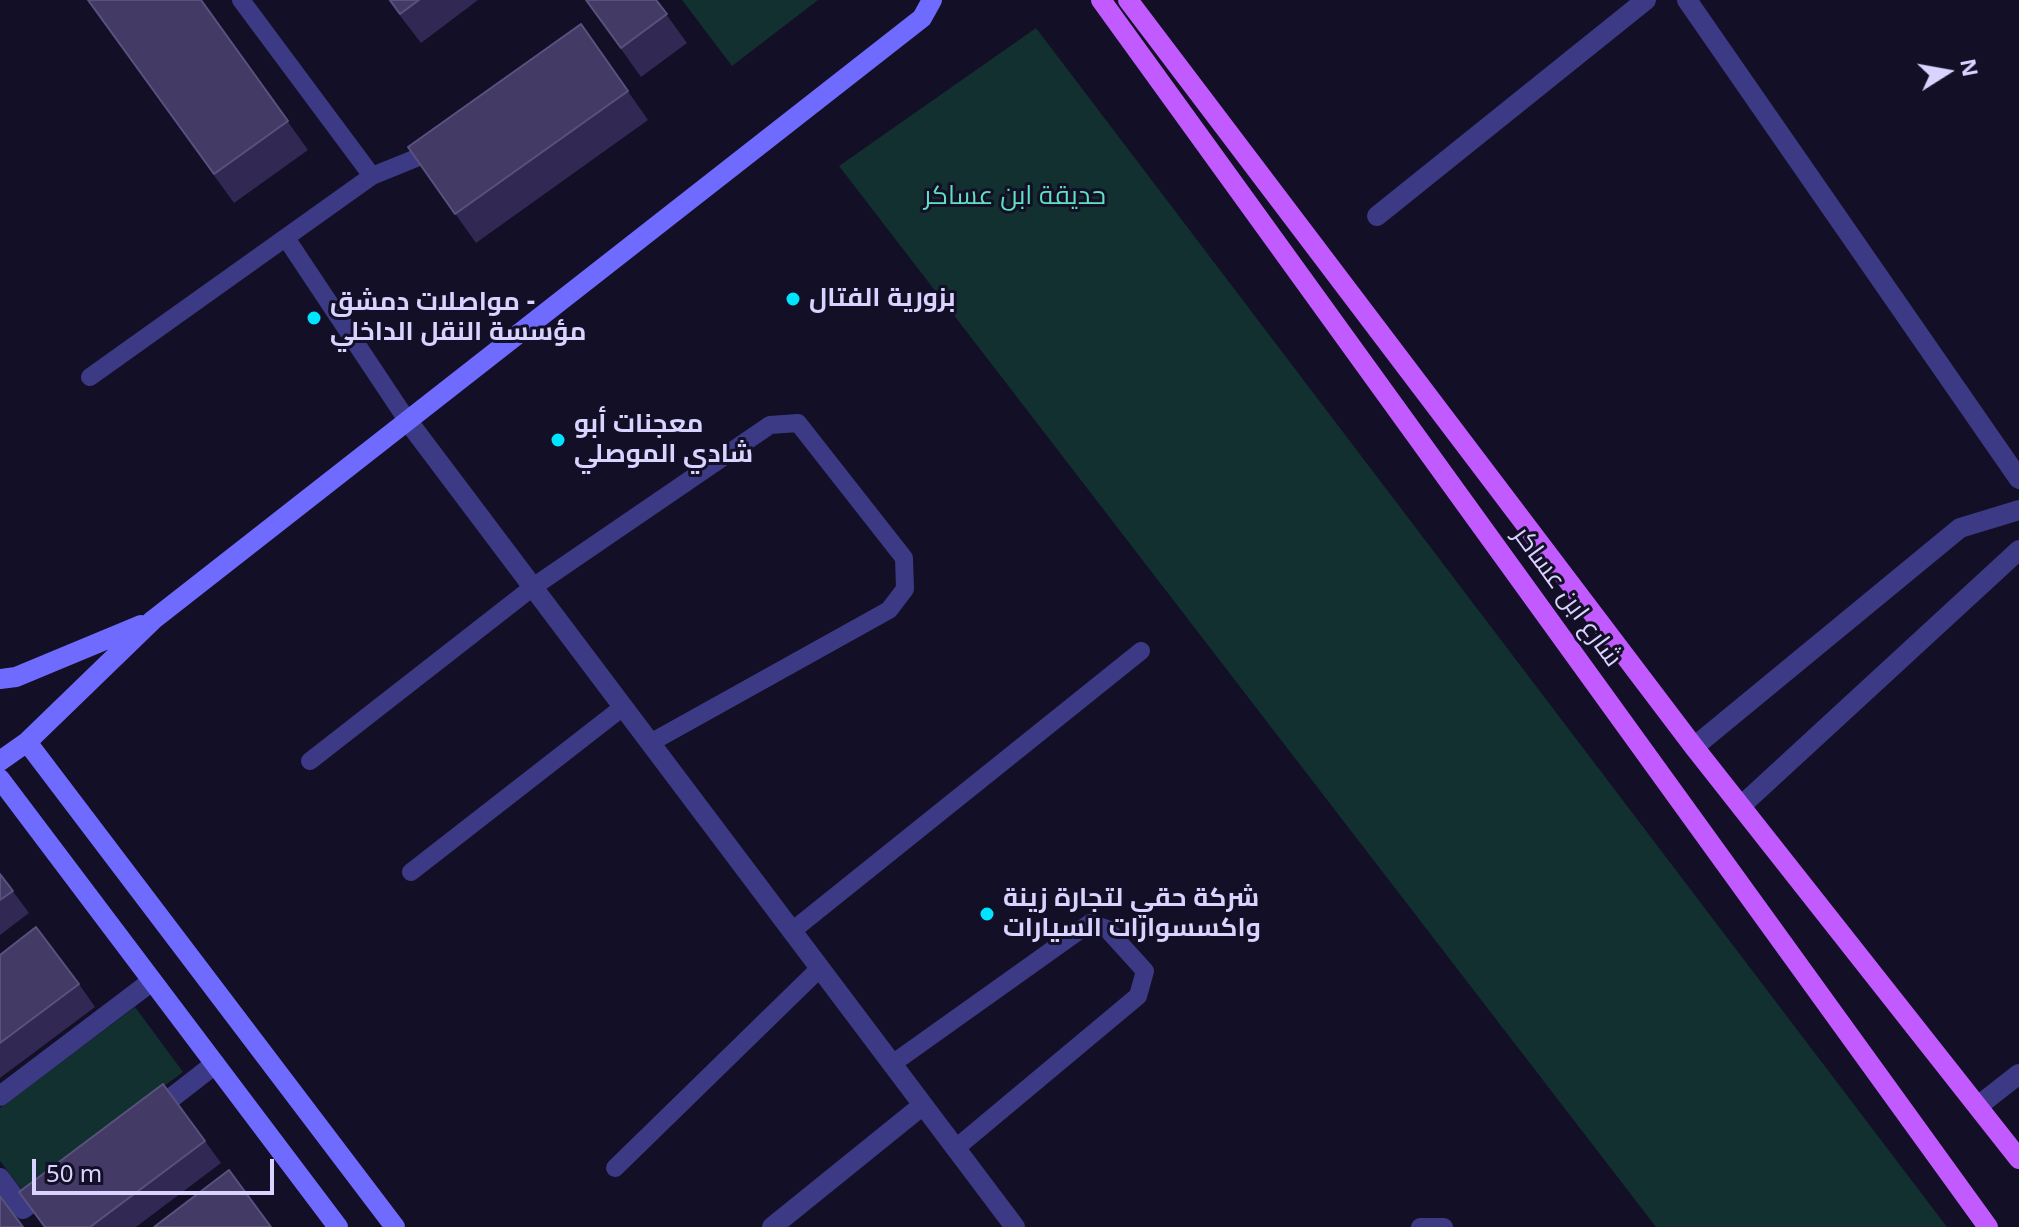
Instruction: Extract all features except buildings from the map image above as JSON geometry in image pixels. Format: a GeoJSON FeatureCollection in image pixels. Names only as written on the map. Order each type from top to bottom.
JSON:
{"type":"FeatureCollection","features":[{"type":"Feature","properties":{"kind":"main road"},"geometry":{"type":"LineString","coordinates":[[0,761],[27,742],[153,620],[922,18],[932,0]]}},
{"type":"Feature","properties":{"kind":"main road","name":"شارع ابن عساكر"},"geometry":{"type":"LineString","coordinates":[[1101,0],[1988,1227]]}},
{"type":"Feature","properties":{"kind":"main road","name":"شارع ابن عساكر"},"geometry":{"type":"LineString","coordinates":[[1128,0],[1694,747],[2019,1159]]}},
{"type":"Feature","properties":{"kind":"main road"},"geometry":{"type":"LineString","coordinates":[[0,679],[16,677],[153,620]]}},
{"type":"Feature","properties":{"kind":"main road"},"geometry":{"type":"LineString","coordinates":[[27,742],[395,1227]]}},
{"type":"Feature","properties":{"kind":"main road"},"geometry":{"type":"LineString","coordinates":[[0,779],[338,1227]]}},
{"type":"Feature","properties":{"kind":"street"},"geometry":{"type":"LineString","coordinates":[[1377,216],[1646,0]]}},
{"type":"Feature","properties":{"kind":"street"},"geometry":{"type":"LineString","coordinates":[[1687,0],[2019,479]]}},
{"type":"Feature","properties":{"kind":"street"},"geometry":{"type":"LineString","coordinates":[[407,420],[1015,1227]]}},
{"type":"Feature","properties":{"kind":"street"},"geometry":{"type":"LineString","coordinates":[[1694,747],[1960,528],[2019,510]]}},
{"type":"Feature","properties":{"kind":"street"},"geometry":{"type":"LineString","coordinates":[[1741,806],[2019,550]]}},
{"type":"Feature","properties":{"kind":"street"},"geometry":{"type":"LineString","coordinates":[[0,1096],[152,981]]}},
{"type":"Feature","properties":{"kind":"street"},"geometry":{"type":"LineString","coordinates":[[130,1130],[215,1064]]}},
{"type":"Feature","properties":{"kind":"street"},"geometry":{"type":"LineString","coordinates":[[1978,1106],[2019,1074]]}},
{"type":"Feature","properties":{"kind":"street"},"geometry":{"type":"LineString","coordinates":[[772,1227],[923,1105]]}},
{"type":"Feature","properties":{"kind":"street"},"geometry":{"type":"LineString","coordinates":[[0,1178],[23,1209],[71,1174]]}},
{"type":"Feature","properties":{"kind":"lane"},"geometry":{"type":"LineString","coordinates":[[241,0],[372,176]]}},
{"type":"Feature","properties":{"kind":"lane"},"geometry":{"type":"LineString","coordinates":[[90,377],[372,176],[451,144]]}},
{"type":"Feature","properties":{"kind":"lane"},"geometry":{"type":"LineString","coordinates":[[286,238],[407,420]]}},
{"type":"Feature","properties":{"kind":"lane"},"geometry":{"type":"LineString","coordinates":[[310,761],[533,587],[770,425],[798,423],[904,558],[905,589],[889,610],[650,743]]}},
{"type":"Feature","properties":{"kind":"lane"},"geometry":{"type":"LineString","coordinates":[[792,931],[1141,651]]}},
{"type":"Feature","properties":{"kind":"lane"},"geometry":{"type":"LineString","coordinates":[[411,872],[623,707]]}},
{"type":"Feature","properties":{"kind":"lane"},"geometry":{"type":"LineString","coordinates":[[892,1064],[1090,923],[1107,929],[1145,971],[1138,996],[956,1148]]}},
{"type":"Feature","properties":{"kind":"lane"},"geometry":{"type":"LineString","coordinates":[[615,1168],[820,968]]}},
{"type":"Feature","properties":{"kind":"lane"},"geometry":{"type":"LineString","coordinates":[[1420,1227],[1444,1227]]}},
{"type":"Feature","properties":{"kind":"green space"},"geometry":{"type":"Polygon","coordinates":[[[682,0],[818,0],[732,66],[682,0]]]}},
{"type":"Feature","properties":{"kind":"green space","name":"حديقة ابن عساكر"},"geometry":{"type":"Polygon","coordinates":[[[1036,28],[1947,1227],[1656,1227],[839,166],[1036,28]]]}},
{"type":"Feature","properties":{"kind":"green space"},"geometry":{"type":"Polygon","coordinates":[[[135,1007],[183,1072],[23,1191],[0,1161],[0,1108],[135,1007]]]}},
{"type":"Feature","properties":{"kind":"place","name":"بزورية الفتال"},"geometry":{"type":"Point","coordinates":[793,299]}},
{"type":"Feature","properties":{"kind":"place","name":"مواصلات دمشق - مؤسسة النقل الداخلي"},"geometry":{"type":"Point","coordinates":[314,318]}},
{"type":"Feature","properties":{"kind":"place","name":"معجنات أبو شادي الموصلي"},"geometry":{"type":"Point","coordinates":[558,440]}},
{"type":"Feature","properties":{"kind":"place","name":"شركة حقي لتجارة زينة واكسسوارات السيارات"},"geometry":{"type":"Point","coordinates":[987,914]}}]}
